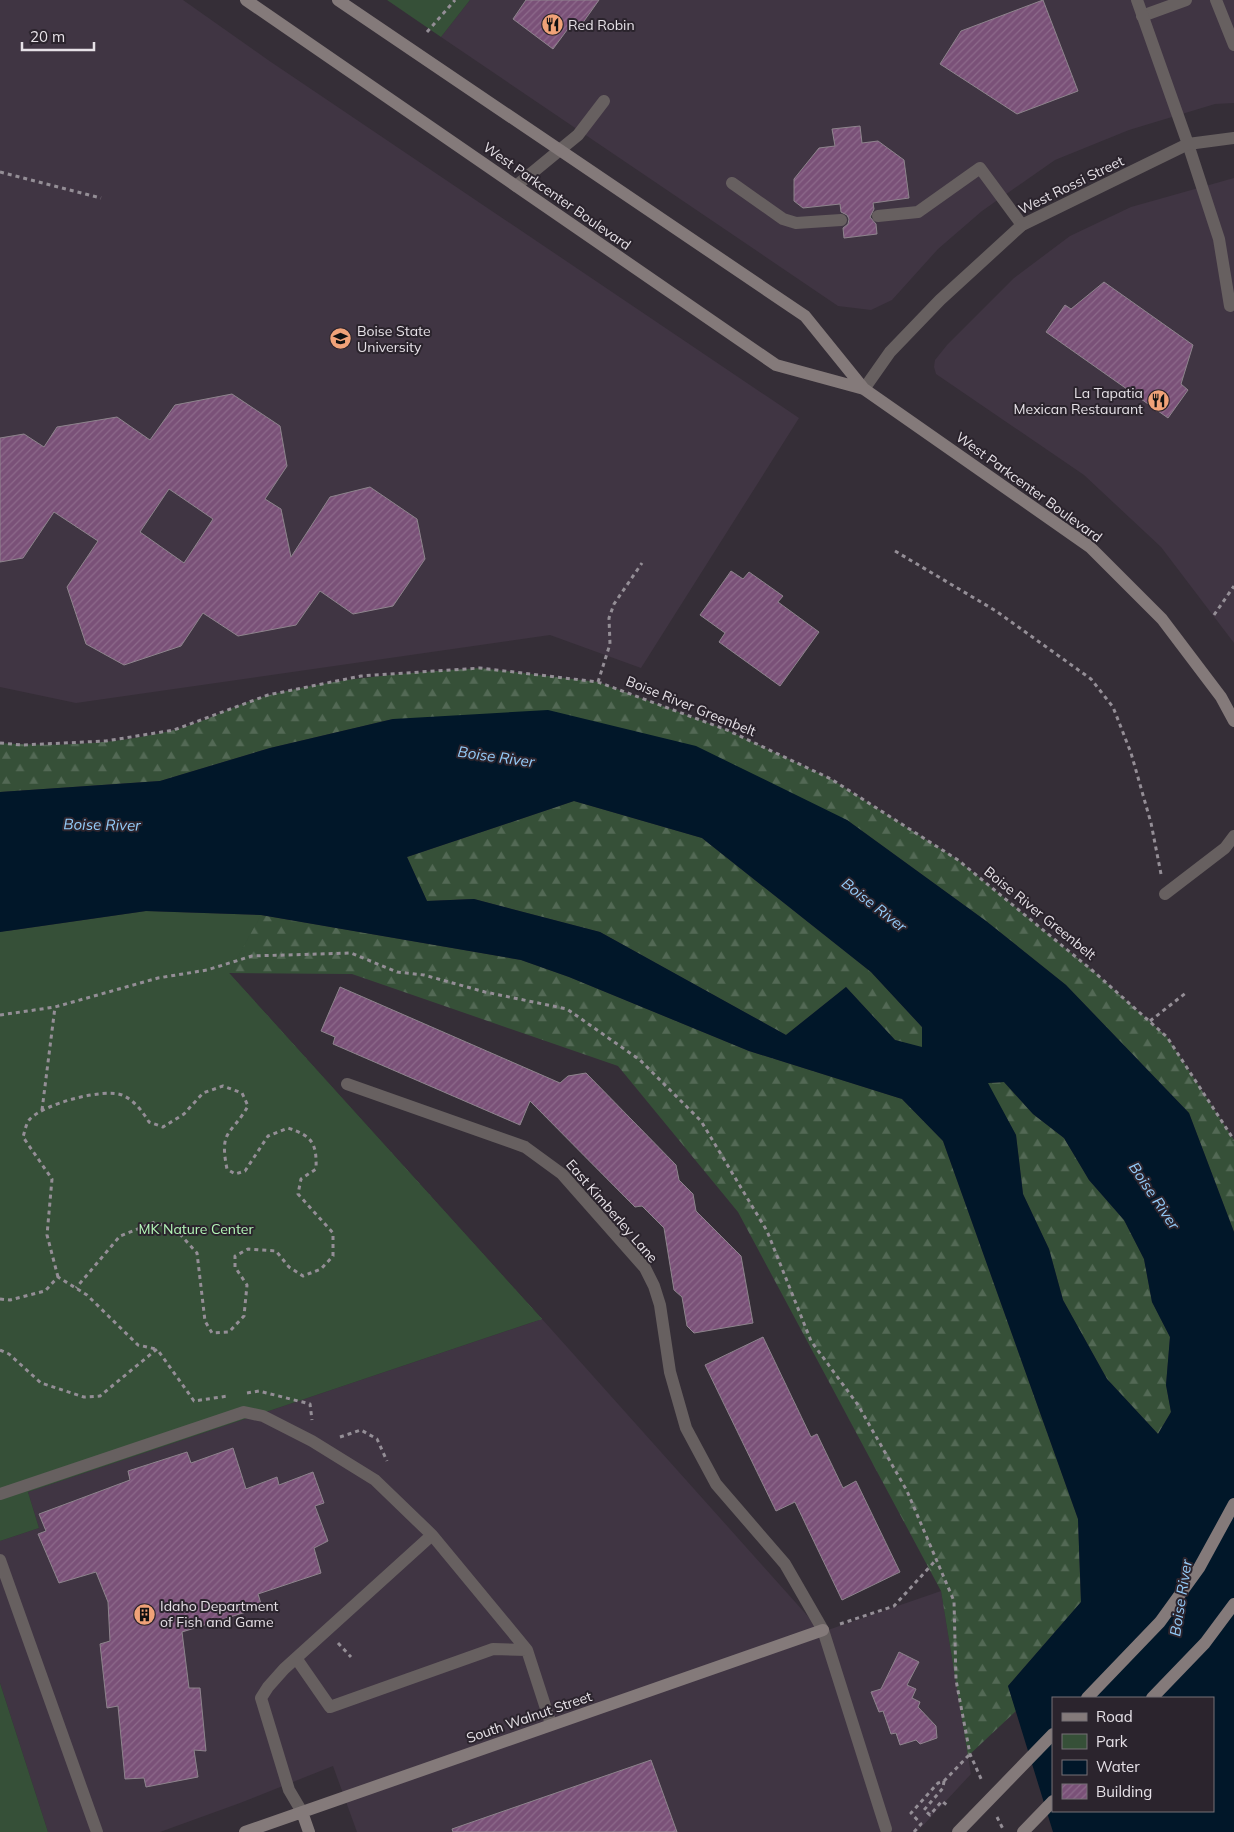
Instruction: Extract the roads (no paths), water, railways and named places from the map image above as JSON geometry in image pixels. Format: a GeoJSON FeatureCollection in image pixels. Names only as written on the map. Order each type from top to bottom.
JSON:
{"type":"FeatureCollection","features":[{"type":"Feature","properties":{"kind":"main road","name":"West Parkcenter Boulevard"},"geometry":{"type":"LineString","coordinates":[[246,0],[776,365],[864,389]]}},
{"type":"Feature","properties":{"kind":"main road","name":"West Parkcenter Boulevard"},"geometry":{"type":"LineString","coordinates":[[338,0],[805,316],[864,389],[1090,546],[1162,619],[1221,697],[1234,721]]}},
{"type":"Feature","properties":{"kind":"main road"},"geometry":{"type":"LineString","coordinates":[[1088,1697],[1160,1622],[1199,1568],[1234,1504]]}},
{"type":"Feature","properties":{"kind":"main road"},"geometry":{"type":"LineString","coordinates":[[1153,1697],[1205,1643],[1234,1604]]}},
{"type":"Feature","properties":{"kind":"main road","name":"South Walnut Street"},"geometry":{"type":"LineString","coordinates":[[245,1832],[823,1630]]}},
{"type":"Feature","properties":{"kind":"main road"},"geometry":{"type":"LineString","coordinates":[[958,1832],[1052,1735]]}},
{"type":"Feature","properties":{"kind":"main road"},"geometry":{"type":"LineString","coordinates":[[1023,1832],[1052,1803]]}},
{"type":"Feature","properties":{"kind":"main road"},"geometry":{"type":"LineString","coordinates":[[302,1812],[309,1832]]}},
{"type":"Feature","properties":{"kind":"street"},"geometry":{"type":"LineString","coordinates":[[1137,0],[1188,144],[1219,239],[1230,306]]}},
{"type":"Feature","properties":{"kind":"street"},"geometry":{"type":"LineString","coordinates":[[1142,16],[1186,0]]}},
{"type":"Feature","properties":{"kind":"street"},"geometry":{"type":"LineString","coordinates":[[1216,0],[1234,44]]}},
{"type":"Feature","properties":{"kind":"street"},"geometry":{"type":"LineString","coordinates":[[516,186],[578,135],[604,101]]}},
{"type":"Feature","properties":{"kind":"street","name":"West Rossi Street"},"geometry":{"type":"LineString","coordinates":[[864,389],[890,352],[940,300],[1022,226],[1188,144],[1234,138]]}},
{"type":"Feature","properties":{"kind":"street"},"geometry":{"type":"LineString","coordinates":[[878,216],[918,212],[980,168],[1022,226]]}},
{"type":"Feature","properties":{"kind":"street"},"geometry":{"type":"LineString","coordinates":[[732,184],[783,219],[796,223],[841,220]]}},
{"type":"Feature","properties":{"kind":"street"},"geometry":{"type":"LineString","coordinates":[[1165,894],[1225,848],[1234,836]]}},
{"type":"Feature","properties":{"kind":"street","name":"East Kimberley Lane"},"geometry":{"type":"LineString","coordinates":[[347,1084],[525,1147],[562,1174],[639,1261],[654,1286],[660,1305],[670,1372],[686,1428],[716,1484],[785,1564],[823,1630],[886,1829]]}},
{"type":"Feature","properties":{"kind":"street"},"geometry":{"type":"LineString","coordinates":[[0,1494],[244,1412],[263,1416],[312,1441],[375,1480],[432,1535],[527,1650],[552,1724]]}},
{"type":"Feature","properties":{"kind":"street"},"geometry":{"type":"LineString","coordinates":[[302,1812],[289,1790],[261,1698],[268,1687],[296,1658],[432,1535]]}},
{"type":"Feature","properties":{"kind":"street"},"geometry":{"type":"LineString","coordinates":[[0,1560],[97,1832]]}},
{"type":"Feature","properties":{"kind":"street"},"geometry":{"type":"LineString","coordinates":[[296,1658],[330,1707],[493,1649],[527,1650]]}},
{"type":"Feature","properties":{"kind":"water","name":"Boise River"},"geometry":{"type":"Polygon","coordinates":[[[548,710],[696,746],[847,820],[986,921],[1066,985],[1189,1113],[1234,1232],[1234,1832],[1053,1832],[1008,1686],[1081,1602],[1078,1519],[943,1141],[902,1099],[749,1051],[569,977],[521,960],[261,915],[146,911],[0,932],[0,792],[160,781],[270,748],[393,719],[548,710]],[[574,801],[407,857],[427,901],[474,899],[600,932],[786,1035],[846,987],[895,1040],[922,1047],[922,1027],[871,972],[702,838],[574,801]],[[1004,1082],[988,1083],[1016,1135],[1023,1194],[1049,1249],[1063,1300],[1107,1379],[1158,1434],[1171,1412],[1166,1385],[1170,1337],[1152,1302],[1144,1259],[1124,1220],[1089,1180],[1064,1138],[1033,1114],[1004,1082]]]}},
{"type":"Feature","properties":{"kind":"place","name":"Red Robin"},"geometry":{"type":"Point","coordinates":[552,25]}},
{"type":"Feature","properties":{"kind":"place","name":"Boise State University"},"geometry":{"type":"Point","coordinates":[341,339]}},
{"type":"Feature","properties":{"kind":"place","name":"La Tapatia Mexican Restaurant"},"geometry":{"type":"Point","coordinates":[1159,401]}},
{"type":"Feature","properties":{"kind":"place","name":"Idaho Department of Fish and Game"},"geometry":{"type":"Point","coordinates":[144,1614]}},
{"type":"Feature","properties":{"kind":"park label","name":"MK Nature Center"},"geometry":{"type":"Point","coordinates":[196,1229]}}]}
